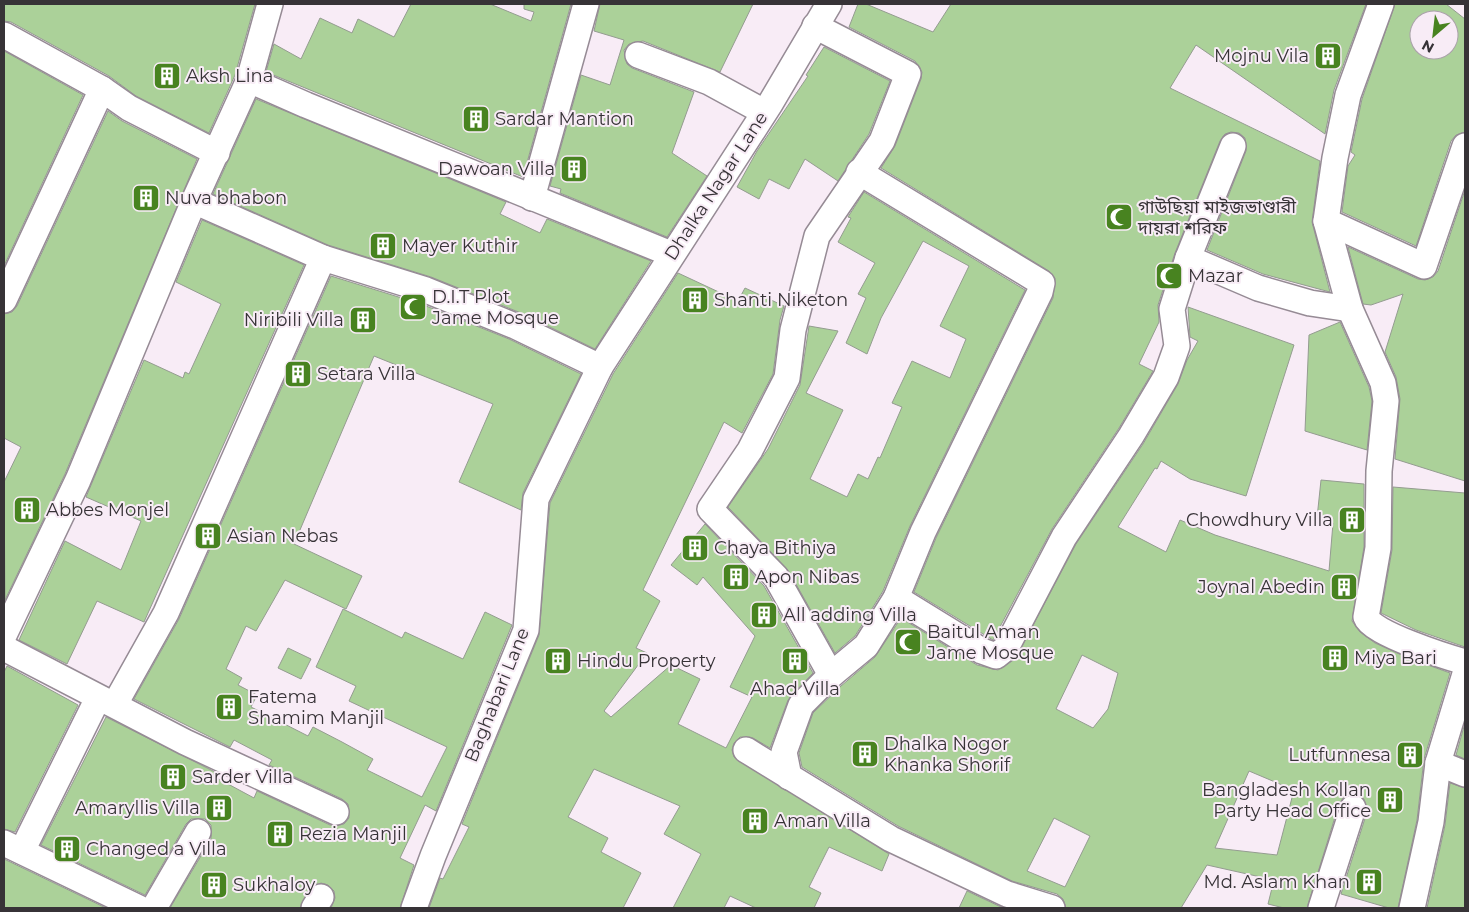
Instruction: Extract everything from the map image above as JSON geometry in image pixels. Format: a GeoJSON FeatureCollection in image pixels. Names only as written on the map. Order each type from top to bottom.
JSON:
{"type":"FeatureCollection","features":[{"type":"Feature","properties":{"kind":"street"},"geometry":{"type":"LineString","coordinates":[[4,635],[78,480],[194,201],[249,80],[270,4]]}},
{"type":"Feature","properties":{"kind":"street"},"geometry":{"type":"LineString","coordinates":[[532,198],[586,4]]}},
{"type":"Feature","properties":{"kind":"street","name":"Dhalka Nagar Lane"},"geometry":{"type":"LineString","coordinates":[[600,367],[764,112],[829,4]]}},
{"type":"Feature","properties":{"kind":"street"},"geometry":{"type":"LineString","coordinates":[[1381,4],[1348,95],[1334,158],[1326,221],[1350,310],[1382,383],[1386,401],[1379,479],[1378,548],[1366,617],[1367,621],[1412,644],[1465,662]]}},
{"type":"Feature","properties":{"kind":"street"},"geometry":{"type":"LineString","coordinates":[[815,26],[908,74],[882,141],[816,236],[793,330],[787,378],[750,450],[710,509],[776,577],[831,675]]}},
{"type":"Feature","properties":{"kind":"street"},"geometry":{"type":"LineString","coordinates":[[4,35],[102,89],[129,108],[217,152]]}},
{"type":"Feature","properties":{"kind":"street"},"geometry":{"type":"LineString","coordinates":[[638,55],[709,82],[764,112]]}},
{"type":"Feature","properties":{"kind":"street"},"geometry":{"type":"LineString","coordinates":[[249,80],[671,254]]}},
{"type":"Feature","properties":{"kind":"street"},"geometry":{"type":"LineString","coordinates":[[4,300],[102,89]]}},
{"type":"Feature","properties":{"kind":"street"},"geometry":{"type":"LineString","coordinates":[[896,598],[982,651],[996,656],[1006,648],[1064,537],[1131,436],[1166,377],[1177,346],[1172,309],[1188,258],[1233,146]]}},
{"type":"Feature","properties":{"kind":"street"},"geometry":{"type":"LineString","coordinates":[[1326,221],[1424,266],[1465,146]]}},
{"type":"Feature","properties":{"kind":"street"},"geometry":{"type":"LineString","coordinates":[[789,777],[784,752],[801,705],[831,675],[866,646],[896,598],[923,532],[1040,292],[1042,283],[860,172]]}},
{"type":"Feature","properties":{"kind":"street"},"geometry":{"type":"LineString","coordinates":[[194,201],[323,258],[426,290],[515,326],[600,367]]}},
{"type":"Feature","properties":{"kind":"street"},"geometry":{"type":"LineString","coordinates":[[139,908],[13,847],[166,612],[323,258]]}},
{"type":"Feature","properties":{"kind":"street"},"geometry":{"type":"LineString","coordinates":[[1188,258],[1258,288],[1310,303],[1350,310]]}},
{"type":"Feature","properties":{"kind":"street","name":"Baghabari Lane"},"geometry":{"type":"LineString","coordinates":[[414,908],[443,831],[526,630],[536,500],[600,367]]}},
{"type":"Feature","properties":{"kind":"street"},"geometry":{"type":"LineString","coordinates":[[4,648],[186,742],[336,812]]}},
{"type":"Feature","properties":{"kind":"street"},"geometry":{"type":"LineString","coordinates":[[1412,908],[1431,822],[1438,764],[1465,674]]}},
{"type":"Feature","properties":{"kind":"street"},"geometry":{"type":"LineString","coordinates":[[746,750],[891,839],[1008,894],[1052,908]]}},
{"type":"Feature","properties":{"kind":"street"},"geometry":{"type":"LineString","coordinates":[[1438,764],[1465,774]]}},
{"type":"Feature","properties":{"kind":"street"},"geometry":{"type":"LineString","coordinates":[[1321,908],[1353,808]]}},
{"type":"Feature","properties":{"kind":"street"},"geometry":{"type":"LineString","coordinates":[[154,908],[198,832]]}},
{"type":"Feature","properties":{"kind":"building"},"geometry":{"type":"Polygon","coordinates":[[[4,4],[255,4],[235,75],[209,133],[136,96],[109,76],[11,22],[4,21],[4,4]]]}},
{"type":"Feature","properties":{"kind":"building"},"geometry":{"type":"Polygon","coordinates":[[[411,4],[490,4],[531,21],[534,12],[524,9],[524,4],[571,4],[523,177],[266,72],[274,44],[301,59],[320,18],[352,33],[358,19],[394,37],[411,4]]]}},
{"type":"Feature","properties":{"kind":"building"},"geometry":{"type":"Polygon","coordinates":[[[600,4],[753,4],[720,72],[643,41],[629,44],[624,50],[627,64],[632,68],[694,92],[672,153],[707,176],[667,237],[560,193],[561,189],[550,186],[581,75],[610,85],[624,40],[594,31],[600,4]]]}},
{"type":"Feature","properties":{"kind":"building"},"geometry":{"type":"Polygon","coordinates":[[[858,4],[866,4],[933,32],[951,4],[1366,4],[1334,90],[1325,134],[1196,45],[1170,88],[1320,161],[1312,222],[1330,292],[1263,274],[1207,250],[1246,151],[1245,138],[1239,133],[1231,132],[1225,134],[1220,141],[1175,253],[1158,305],[1159,322],[1139,364],[1153,371],[1119,428],[1052,529],[993,640],[914,592],[936,538],[1053,298],[1055,278],[1049,271],[881,168],[895,146],[922,72],[915,61],[849,27],[858,4]]]}},
{"type":"Feature","properties":{"kind":"building"},"geometry":{"type":"Polygon","coordinates":[[[1395,4],[1446,4],[1454,10],[1409,10],[1409,60],[1459,60],[1459,14],[1465,19],[1465,132],[1456,135],[1451,141],[1416,246],[1342,212],[1348,166],[1355,155],[1351,152],[1362,99],[1395,4]]]}},
{"type":"Feature","properties":{"kind":"building"},"geometry":{"type":"Polygon","coordinates":[[[824,47],[890,81],[869,134],[838,181],[805,159],[789,189],[769,179],[759,199],[737,187],[757,151],[808,76],[806,75],[824,47]]]}},
{"type":"Feature","properties":{"kind":"building"},"geometry":{"type":"Polygon","coordinates":[[[4,51],[83,95],[4,266],[4,51]]]}},
{"type":"Feature","properties":{"kind":"building"},"geometry":{"type":"Polygon","coordinates":[[[256,99],[506,202],[500,214],[540,233],[547,219],[651,261],[595,349],[521,313],[431,277],[328,245],[213,194],[256,99]]]}},
{"type":"Feature","properties":{"kind":"building"},"geometry":{"type":"Polygon","coordinates":[[[108,111],[122,121],[197,159],[65,474],[5,600],[4,482],[21,447],[4,438],[4,314],[12,312],[17,306],[108,111]]]}},
{"type":"Feature","properties":{"kind":"building"},"geometry":{"type":"Polygon","coordinates":[[[1465,190],[1465,481],[1395,459],[1400,399],[1396,377],[1385,352],[1403,294],[1371,305],[1363,304],[1348,247],[1418,279],[1425,280],[1433,277],[1438,271],[1465,190]]]}},
{"type":"Feature","properties":{"kind":"building"},"geometry":{"type":"Polygon","coordinates":[[[864,192],[1025,290],[910,526],[883,591],[855,636],[835,653],[788,570],[728,507],[768,449],[800,385],[809,326],[838,331],[806,393],[843,410],[810,479],[847,497],[858,474],[868,479],[878,457],[880,458],[902,407],[892,403],[912,361],[950,378],[966,339],[940,326],[969,266],[923,241],[881,318],[867,354],[846,343],[866,298],[858,294],[875,263],[838,242],[851,218],[848,217],[864,192]]]}},
{"type":"Feature","properties":{"kind":"building"},"geometry":{"type":"Polygon","coordinates":[[[202,220],[304,265],[144,622],[97,601],[67,664],[19,640],[65,541],[121,570],[141,521],[86,497],[144,360],[183,378],[185,372],[189,374],[221,304],[176,282],[202,220]]]}},
{"type":"Feature","properties":{"kind":"building"},"geometry":{"type":"Polygon","coordinates":[[[678,273],[738,301],[745,288],[784,306],[780,320],[773,374],[742,433],[724,422],[643,590],[660,601],[636,648],[647,653],[604,711],[611,717],[671,665],[700,679],[678,724],[726,748],[752,697],[730,687],[755,636],[703,577],[697,585],[671,565],[705,524],[764,586],[813,673],[788,700],[770,748],[753,738],[740,737],[734,743],[732,750],[734,757],[889,854],[882,871],[829,847],[809,887],[821,893],[814,908],[756,908],[730,896],[724,908],[673,908],[701,854],[664,834],[680,806],[594,769],[568,817],[608,838],[601,852],[641,873],[623,908],[429,908],[440,878],[443,879],[469,827],[462,824],[539,635],[550,503],[613,374],[678,273]]]}},
{"type":"Feature","properties":{"kind":"building"},"geometry":{"type":"Polygon","coordinates":[[[331,276],[421,304],[509,339],[581,374],[523,493],[521,510],[459,482],[493,404],[374,356],[294,544],[362,576],[346,609],[285,580],[256,631],[246,626],[226,669],[242,678],[238,685],[257,695],[251,707],[308,736],[313,727],[342,742],[373,759],[367,770],[422,797],[447,747],[349,701],[356,686],[316,667],[343,609],[402,638],[405,632],[463,659],[485,612],[512,625],[436,811],[425,805],[400,858],[414,865],[400,908],[331,908],[335,898],[334,891],[328,885],[321,883],[309,889],[300,908],[170,908],[211,839],[211,825],[205,819],[191,819],[186,824],[145,895],[41,845],[106,717],[217,773],[215,777],[254,798],[257,791],[330,825],[344,824],[349,818],[348,804],[342,799],[269,765],[272,760],[234,740],[230,747],[134,699],[179,619],[331,276]]]}},
{"type":"Feature","properties":{"kind":"building"},"geometry":{"type":"Polygon","coordinates":[[[1188,307],[1294,345],[1246,496],[1190,479],[1161,461],[1118,527],[1166,552],[1180,520],[1215,535],[1329,571],[1333,523],[1317,518],[1321,480],[1364,484],[1364,547],[1352,621],[1360,632],[1375,643],[1450,673],[1424,759],[1417,820],[1398,908],[1389,908],[1341,894],[1367,812],[1364,799],[1357,794],[1344,797],[1339,804],[1307,908],[1284,908],[1268,904],[1274,880],[1207,865],[1181,908],[1066,908],[1063,899],[1057,894],[1012,881],[898,826],[802,767],[799,753],[813,713],[875,657],[901,618],[977,665],[998,670],[1015,659],[1076,544],[1143,444],[1178,384],[1187,360],[1198,341],[1190,337],[1188,307]],[[1082,655],[1056,709],[1093,728],[1108,709],[1118,673],[1082,655]],[[1249,771],[1215,848],[1277,855],[1294,790],[1249,771]],[[1054,818],[1027,871],[1065,887],[1090,836],[1054,818]]]}},
{"type":"Feature","properties":{"kind":"building"},"geometry":{"type":"Polygon","coordinates":[[[1340,322],[1369,387],[1372,401],[1367,450],[1305,431],[1309,335],[1340,322]]]}},
{"type":"Feature","properties":{"kind":"building"},"geometry":{"type":"Polygon","coordinates":[[[1393,487],[1465,493],[1465,647],[1416,630],[1381,613],[1392,550],[1393,487]]]}},
{"type":"Feature","properties":{"kind":"building"},"geometry":{"type":"Polygon","coordinates":[[[288,648],[311,659],[301,679],[278,668],[288,648]]]}},
{"type":"Feature","properties":{"kind":"building"},"geometry":{"type":"Polygon","coordinates":[[[7,666],[78,705],[15,832],[4,829],[4,672],[7,666]]]}},
{"type":"Feature","properties":{"kind":"building"},"geometry":{"type":"Polygon","coordinates":[[[1465,723],[1465,759],[1456,755],[1465,723]]]}},
{"type":"Feature","properties":{"kind":"building"},"geometry":{"type":"Polygon","coordinates":[[[1450,783],[1465,788],[1465,908],[1427,908],[1445,825],[1450,783]]]}},
{"type":"Feature","properties":{"kind":"building"},"geometry":{"type":"Polygon","coordinates":[[[4,859],[106,908],[4,908],[4,859]]]}},
{"type":"Feature","properties":{"kind":"building"},"geometry":{"type":"Polygon","coordinates":[[[967,891],[1001,907],[1004,908],[959,908],[967,891]]]}},
{"type":"Feature","properties":{"kind":"place","name":"Mojnu Vila"},"geometry":{"type":"Point","coordinates":[1328,56]}},
{"type":"Feature","properties":{"kind":"place","name":"Aksh Lina"},"geometry":{"type":"Point","coordinates":[167,76]}},
{"type":"Feature","properties":{"kind":"place","name":"Sardar Mantion"},"geometry":{"type":"Point","coordinates":[476,119]}},
{"type":"Feature","properties":{"kind":"place","name":"Dawoan Villa"},"geometry":{"type":"Point","coordinates":[574,169]}},
{"type":"Feature","properties":{"kind":"place","name":"Nuva bhabon"},"geometry":{"type":"Point","coordinates":[146,198]}},
{"type":"Feature","properties":{"kind":"place","name":"গাউছিয়া মাইজভাণ্ডারী দায়রা শরিফ"},"geometry":{"type":"Point","coordinates":[1119,217]}},
{"type":"Feature","properties":{"kind":"place","name":"Mayer Kuthir"},"geometry":{"type":"Point","coordinates":[383,246]}},
{"type":"Feature","properties":{"kind":"place","name":"Mazar"},"geometry":{"type":"Point","coordinates":[1169,276]}},
{"type":"Feature","properties":{"kind":"place","name":"Shanti Niketon"},"geometry":{"type":"Point","coordinates":[695,300]}},
{"type":"Feature","properties":{"kind":"place","name":"D.I.T Plot Jame Mosque"},"geometry":{"type":"Point","coordinates":[413,307]}},
{"type":"Feature","properties":{"kind":"place","name":"Niribili Villa"},"geometry":{"type":"Point","coordinates":[363,320]}},
{"type":"Feature","properties":{"kind":"place","name":"Setara Villa"},"geometry":{"type":"Point","coordinates":[298,374]}},
{"type":"Feature","properties":{"kind":"place","name":"Abbes Monjel"},"geometry":{"type":"Point","coordinates":[27,510]}},
{"type":"Feature","properties":{"kind":"place","name":"Chowdhury Villa"},"geometry":{"type":"Point","coordinates":[1352,520]}},
{"type":"Feature","properties":{"kind":"place","name":"Asian Nebas"},"geometry":{"type":"Point","coordinates":[208,536]}},
{"type":"Feature","properties":{"kind":"place","name":"Chaya Bithiya"},"geometry":{"type":"Point","coordinates":[695,548]}},
{"type":"Feature","properties":{"kind":"place","name":"Apon Nibas"},"geometry":{"type":"Point","coordinates":[736,577]}},
{"type":"Feature","properties":{"kind":"place","name":"Joynal Abedin"},"geometry":{"type":"Point","coordinates":[1344,587]}},
{"type":"Feature","properties":{"kind":"place","name":"All adding Villa"},"geometry":{"type":"Point","coordinates":[764,615]}},
{"type":"Feature","properties":{"kind":"place","name":"Baitul Aman Jame Mosque"},"geometry":{"type":"Point","coordinates":[908,642]}},
{"type":"Feature","properties":{"kind":"place","name":"Miya Bari"},"geometry":{"type":"Point","coordinates":[1335,658]}},
{"type":"Feature","properties":{"kind":"place","name":"Hindu Property"},"geometry":{"type":"Point","coordinates":[558,661]}},
{"type":"Feature","properties":{"kind":"place","name":"Ahad Villa"},"geometry":{"type":"Point","coordinates":[795,661]}},
{"type":"Feature","properties":{"kind":"place","name":"Fatema Shamim Manjil"},"geometry":{"type":"Point","coordinates":[229,707]}},
{"type":"Feature","properties":{"kind":"place","name":"Dhalka Nogor Khanka Shorif"},"geometry":{"type":"Point","coordinates":[865,754]}},
{"type":"Feature","properties":{"kind":"place","name":"Lutfunnesa"},"geometry":{"type":"Point","coordinates":[1410,755]}},
{"type":"Feature","properties":{"kind":"place","name":"Sarder Villa"},"geometry":{"type":"Point","coordinates":[173,777]}},
{"type":"Feature","properties":{"kind":"place","name":"Bangladesh Kollan Party Head Office"},"geometry":{"type":"Point","coordinates":[1390,800]}},
{"type":"Feature","properties":{"kind":"place","name":"Amaryllis Villa"},"geometry":{"type":"Point","coordinates":[219,808]}},
{"type":"Feature","properties":{"kind":"place","name":"Aman Villa"},"geometry":{"type":"Point","coordinates":[755,821]}},
{"type":"Feature","properties":{"kind":"place","name":"Rezia Manjil"},"geometry":{"type":"Point","coordinates":[280,834]}},
{"type":"Feature","properties":{"kind":"place","name":"Changed a Villa"},"geometry":{"type":"Point","coordinates":[67,849]}},
{"type":"Feature","properties":{"kind":"place","name":"Md. Aslam Khan"},"geometry":{"type":"Point","coordinates":[1369,882]}},
{"type":"Feature","properties":{"kind":"place","name":"Sukhaloy"},"geometry":{"type":"Point","coordinates":[214,885]}}]}
